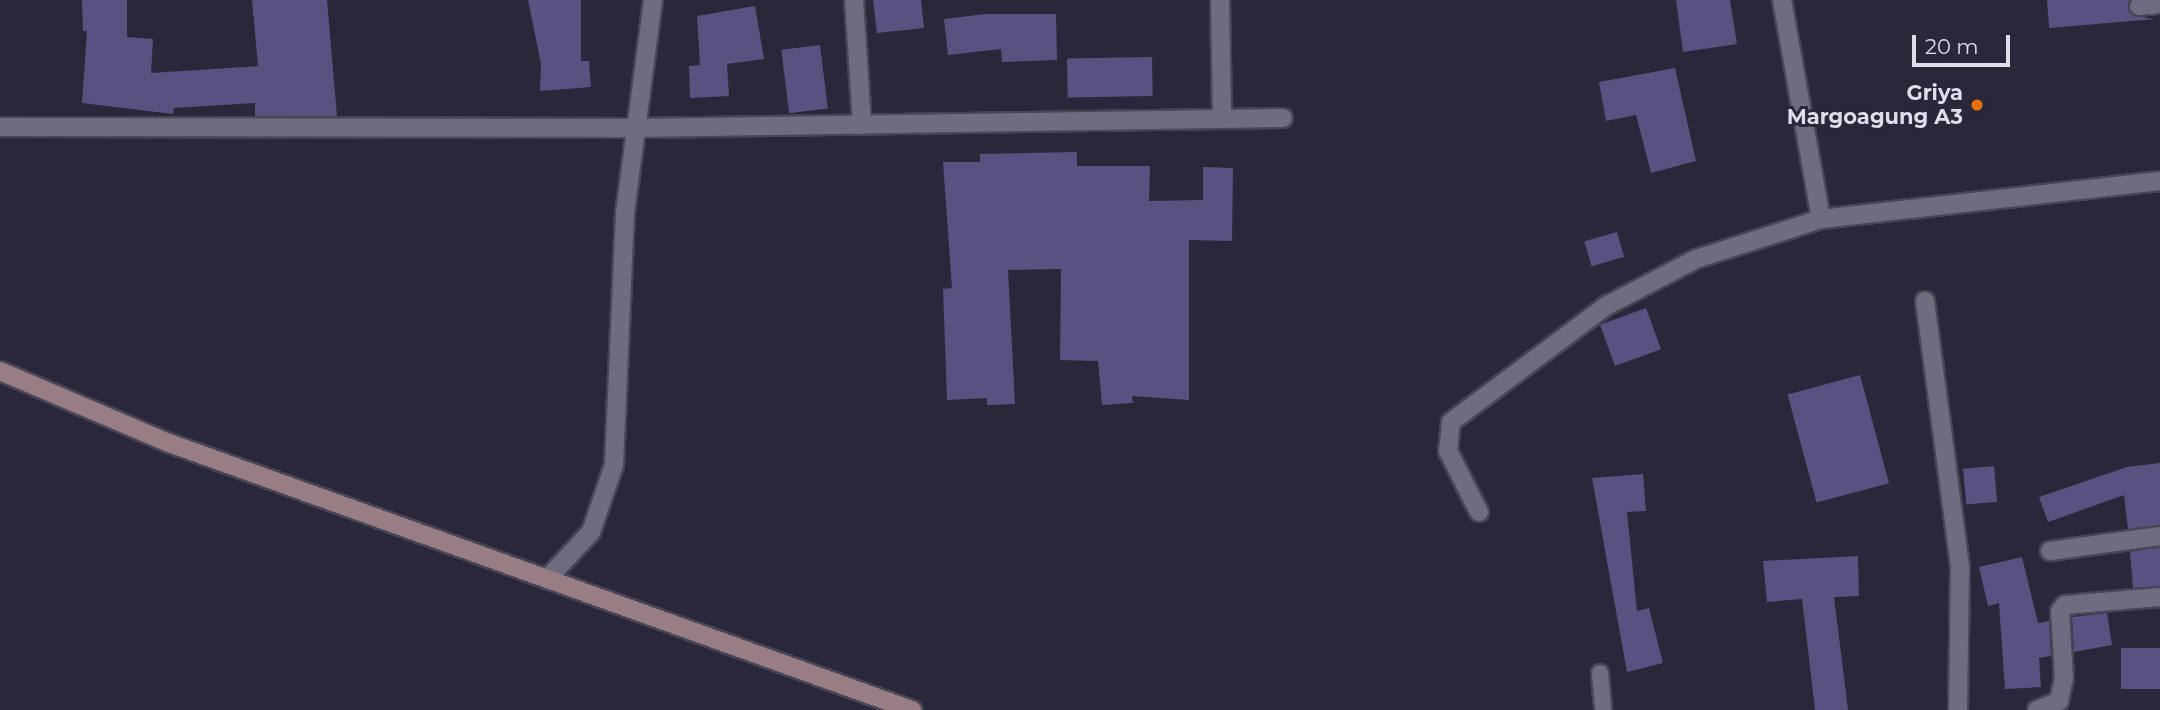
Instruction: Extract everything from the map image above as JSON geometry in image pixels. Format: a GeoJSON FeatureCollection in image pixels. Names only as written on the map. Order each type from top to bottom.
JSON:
{"type":"FeatureCollection","features":[{"type":"Feature","properties":{"kind":"street"},"geometry":{"type":"LineString","coordinates":[[547,579],[578,550],[601,513],[614,464],[625,213],[653,0]]}},
{"type":"Feature","properties":{"kind":"street"},"geometry":{"type":"LineString","coordinates":[[854,0],[862,125]]}},
{"type":"Feature","properties":{"kind":"street"},"geometry":{"type":"LineString","coordinates":[[1220,0],[1222,119]]}},
{"type":"Feature","properties":{"kind":"street"},"geometry":{"type":"LineString","coordinates":[[1782,0],[1821,219]]}},
{"type":"Feature","properties":{"kind":"street"},"geometry":{"type":"LineString","coordinates":[[2139,6],[2160,4]]}},
{"type":"Feature","properties":{"kind":"street"},"geometry":{"type":"LineString","coordinates":[[0,127],[638,128],[1283,118]]}},
{"type":"Feature","properties":{"kind":"street"},"geometry":{"type":"LineString","coordinates":[[1479,512],[1448,451],[1447,436],[1451,422],[1472,402],[1606,306],[1670,272],[1734,243],[1821,219],[2160,181]]}},
{"type":"Feature","properties":{"kind":"street"},"geometry":{"type":"LineString","coordinates":[[1925,301],[1960,568],[1958,710]]}},
{"type":"Feature","properties":{"kind":"street"},"geometry":{"type":"LineString","coordinates":[[0,371],[169,443],[912,710]]}},
{"type":"Feature","properties":{"kind":"street"},"geometry":{"type":"LineString","coordinates":[[2050,551],[2160,536]]}},
{"type":"Feature","properties":{"kind":"street"},"geometry":{"type":"LineString","coordinates":[[570,587],[578,550]]}},
{"type":"Feature","properties":{"kind":"street"},"geometry":{"type":"LineString","coordinates":[[2037,710],[2059,701],[2060,611],[2065,605],[2160,597]]}},
{"type":"Feature","properties":{"kind":"lane"},"geometry":{"type":"LineString","coordinates":[[1600,673],[1603,710]]}},
{"type":"Feature","properties":{"kind":"building"},"geometry":{"type":"Polygon","coordinates":[[[82,0],[127,0],[127,37],[153,39],[151,73],[258,66],[252,0],[327,0],[337,116],[255,116],[255,103],[174,108],[173,114],[82,103],[87,31],[83,31],[82,0]]]}},
{"type":"Feature","properties":{"kind":"building"},"geometry":{"type":"Polygon","coordinates":[[[528,0],[581,0],[581,61],[589,61],[591,87],[540,91],[541,64],[528,0]]]}},
{"type":"Feature","properties":{"kind":"building"},"geometry":{"type":"Polygon","coordinates":[[[873,0],[921,0],[924,28],[877,33],[873,0]]]}},
{"type":"Feature","properties":{"kind":"building"},"geometry":{"type":"Polygon","coordinates":[[[1676,0],[1730,0],[1737,44],[1683,52],[1676,0]]]}},
{"type":"Feature","properties":{"kind":"building"},"geometry":{"type":"Polygon","coordinates":[[[2047,0],[2130,0],[2134,16],[2155,19],[2049,28],[2047,0]]]}},
{"type":"Feature","properties":{"kind":"building"},"geometry":{"type":"Polygon","coordinates":[[[755,6],[764,59],[727,64],[729,96],[690,98],[689,66],[700,65],[697,16],[755,6]]]}},
{"type":"Feature","properties":{"kind":"building"},"geometry":{"type":"Polygon","coordinates":[[[985,14],[1056,14],[1057,60],[1002,62],[1001,49],[948,55],[944,19],[985,14]]]}},
{"type":"Feature","properties":{"kind":"building"},"geometry":{"type":"Polygon","coordinates":[[[820,45],[828,109],[789,113],[781,50],[820,45]]]}},
{"type":"Feature","properties":{"kind":"building"},"geometry":{"type":"Polygon","coordinates":[[[1152,57],[1153,96],[1068,97],[1067,58],[1152,57]]]}},
{"type":"Feature","properties":{"kind":"building"},"geometry":{"type":"Polygon","coordinates":[[[1675,68],[1696,161],[1651,173],[1636,115],[1606,121],[1599,82],[1675,68]]]}},
{"type":"Feature","properties":{"kind":"building"},"geometry":{"type":"Polygon","coordinates":[[[1077,152],[1077,166],[1150,166],[1149,201],[1203,200],[1203,167],[1233,168],[1232,241],[1189,240],[1189,400],[1132,396],[1133,403],[1102,405],[1098,361],[1060,360],[1061,269],[1008,270],[1015,404],[987,405],[987,398],[947,400],[943,289],[952,288],[943,162],[980,162],[980,154],[1077,152]]]}},
{"type":"Feature","properties":{"kind":"building"},"geometry":{"type":"Polygon","coordinates":[[[1617,232],[1624,257],[1591,266],[1584,241],[1617,232]]]}},
{"type":"Feature","properties":{"kind":"building"},"geometry":{"type":"Polygon","coordinates":[[[1646,308],[1661,349],[1615,366],[1600,325],[1646,308]]]}},
{"type":"Feature","properties":{"kind":"building"},"geometry":{"type":"Polygon","coordinates":[[[1860,375],[1889,483],[1817,503],[1788,394],[1860,375]]]}},
{"type":"Feature","properties":{"kind":"building"},"geometry":{"type":"Polygon","coordinates":[[[2160,463],[2160,525],[2128,529],[2124,495],[2048,522],[2039,497],[2127,467],[2160,463]]]}},
{"type":"Feature","properties":{"kind":"building"},"geometry":{"type":"Polygon","coordinates":[[[1994,466],[1997,502],[1966,505],[1963,469],[1994,466]]]}},
{"type":"Feature","properties":{"kind":"building"},"geometry":{"type":"Polygon","coordinates":[[[1643,474],[1646,511],[1627,512],[1637,611],[1649,608],[1663,663],[1627,672],[1592,478],[1643,474]]]}},
{"type":"Feature","properties":{"kind":"building"},"geometry":{"type":"Polygon","coordinates":[[[2160,547],[2160,586],[2133,588],[2130,552],[2160,547]]]}},
{"type":"Feature","properties":{"kind":"building"},"geometry":{"type":"Polygon","coordinates":[[[1858,556],[1859,596],[1834,597],[1848,710],[1815,710],[1802,599],[1767,602],[1763,561],[1858,556]]]}},
{"type":"Feature","properties":{"kind":"building"},"geometry":{"type":"Polygon","coordinates":[[[2022,557],[2038,623],[2049,621],[2051,656],[2039,658],[2041,687],[2005,689],[1999,603],[1988,606],[1979,567],[2022,557]]]}},
{"type":"Feature","properties":{"kind":"building"},"geometry":{"type":"Polygon","coordinates":[[[2107,613],[2112,645],[2074,652],[2072,617],[2107,613]]]}},
{"type":"Feature","properties":{"kind":"building"},"geometry":{"type":"Polygon","coordinates":[[[2121,648],[2160,648],[2160,689],[2121,689],[2121,648]]]}},
{"type":"Feature","properties":{"kind":"place","name":"Griya Margoagung A3"},"geometry":{"type":"Point","coordinates":[1977,105]}}]}
